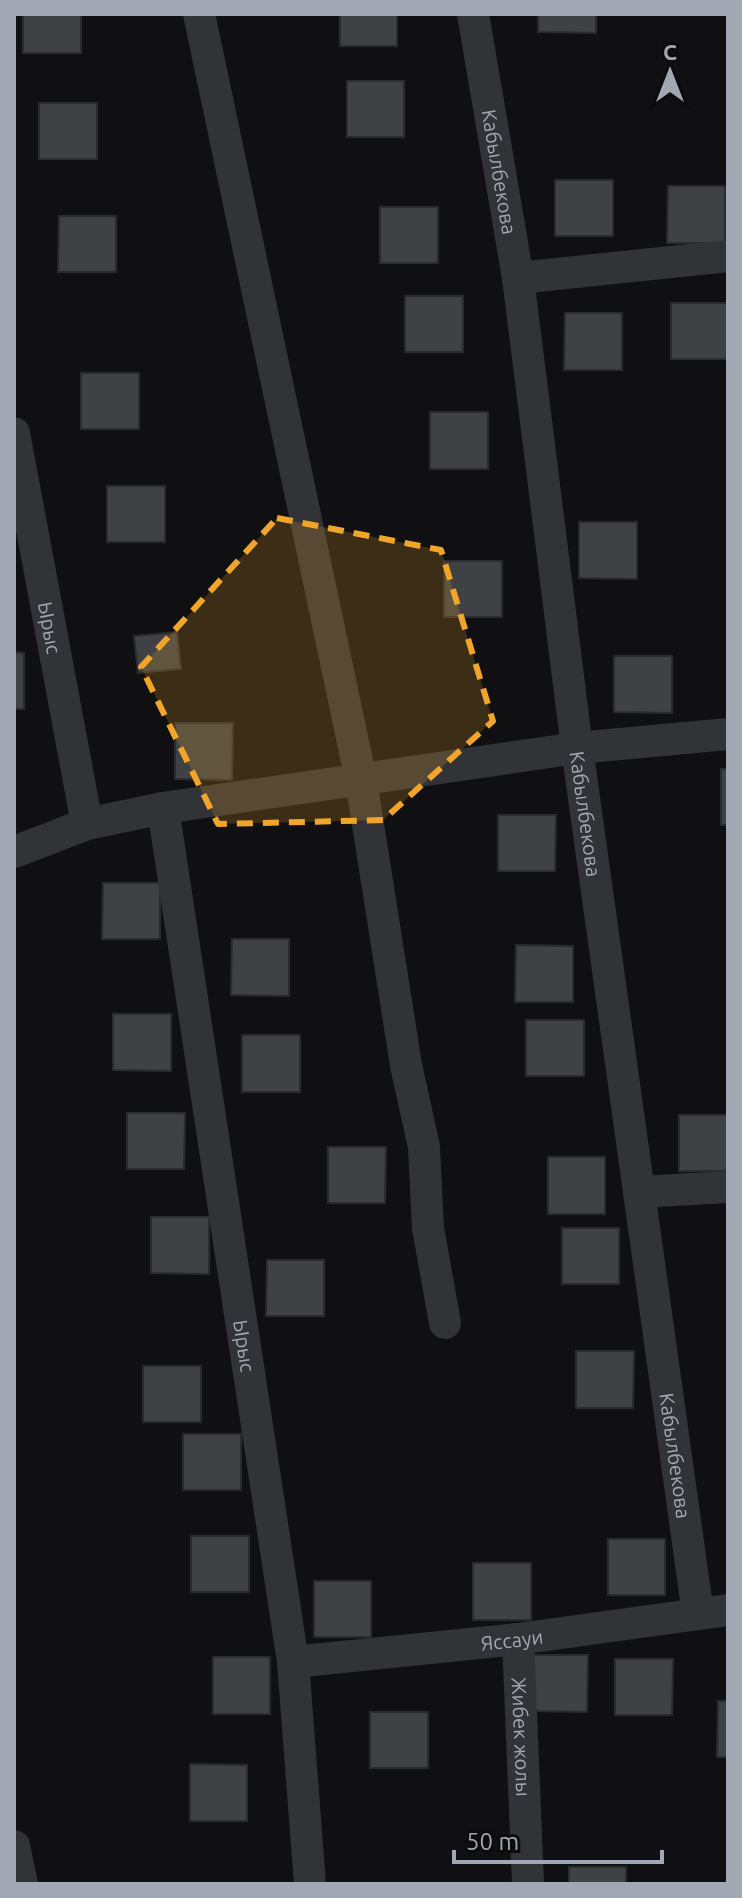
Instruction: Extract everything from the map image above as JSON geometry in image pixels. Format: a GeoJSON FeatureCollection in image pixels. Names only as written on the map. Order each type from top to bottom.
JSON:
{"type":"FeatureCollection","features":[{"type":"Feature","properties":{"kind":"street"},"geometry":{"type":"LineString","coordinates":[[199,14],[361,780],[406,1065],[424,1147],[428,1228],[445,1323]]}},
{"type":"Feature","properties":{"kind":"street","name":"Кабылбекова"},"geometry":{"type":"LineString","coordinates":[[473,14],[518,278],[577,748],[639,1192],[713,1612]]}},
{"type":"Feature","properties":{"kind":"street"},"geometry":{"type":"LineString","coordinates":[[518,278],[728,256]]}},
{"type":"Feature","properties":{"kind":"street","name":"Ырыс"},"geometry":{"type":"LineString","coordinates":[[14,433],[87,824]]}},
{"type":"Feature","properties":{"kind":"street"},"geometry":{"type":"LineString","coordinates":[[14,852],[87,824],[163,808],[577,748],[728,734]]}},
{"type":"Feature","properties":{"kind":"street","name":"Ырыс"},"geometry":{"type":"LineString","coordinates":[[163,808],[293,1662],[310,1884]]}},
{"type":"Feature","properties":{"kind":"street"},"geometry":{"type":"LineString","coordinates":[[639,1192],[728,1187]]}},
{"type":"Feature","properties":{"kind":"street","name":"Яссауи"},"geometry":{"type":"LineString","coordinates":[[293,1662],[518,1639],[713,1612]]}},
{"type":"Feature","properties":{"kind":"street","name":"Жибек жолы"},"geometry":{"type":"LineString","coordinates":[[518,1639],[528,1884]]}},
{"type":"Feature","properties":{"kind":"street"},"geometry":{"type":"LineString","coordinates":[[14,1846],[22,1884]]}},
{"type":"Feature","properties":{"kind":"highlighted area"},"geometry":{"type":"Polygon","coordinates":[[[277,518],[441,550],[493,721],[383,820],[218,824],[141,667],[277,518]]]}},
{"type":"Feature","properties":{"kind":"building"},"geometry":{"type":"Polygon","coordinates":[[[23,14],[81,14],[81,53],[23,53],[23,14]]]}},
{"type":"Feature","properties":{"kind":"building"},"geometry":{"type":"Polygon","coordinates":[[[340,14],[397,14],[397,46],[340,46],[340,14]]]}},
{"type":"Feature","properties":{"kind":"building"},"geometry":{"type":"Polygon","coordinates":[[[538,14],[596,14],[596,33],[538,32],[538,14]]]}},
{"type":"Feature","properties":{"kind":"building"},"geometry":{"type":"Polygon","coordinates":[[[347,81],[404,81],[404,137],[347,137],[347,81]]]}},
{"type":"Feature","properties":{"kind":"building"},"geometry":{"type":"Polygon","coordinates":[[[39,103],[97,103],[97,159],[39,159],[39,103]]]}},
{"type":"Feature","properties":{"kind":"building"},"geometry":{"type":"Polygon","coordinates":[[[555,180],[613,180],[613,236],[555,236],[555,180]]]}},
{"type":"Feature","properties":{"kind":"building"},"geometry":{"type":"Polygon","coordinates":[[[668,186],[725,186],[725,243],[667,243],[668,186]]]}},
{"type":"Feature","properties":{"kind":"building"},"geometry":{"type":"Polygon","coordinates":[[[380,207],[438,207],[438,263],[380,263],[380,207]]]}},
{"type":"Feature","properties":{"kind":"building"},"geometry":{"type":"Polygon","coordinates":[[[59,216],[116,216],[116,272],[58,272],[59,216]]]}},
{"type":"Feature","properties":{"kind":"building"},"geometry":{"type":"Polygon","coordinates":[[[405,296],[463,296],[463,352],[405,352],[405,296]]]}},
{"type":"Feature","properties":{"kind":"building"},"geometry":{"type":"Polygon","coordinates":[[[671,303],[728,303],[728,359],[671,359],[671,303]]]}},
{"type":"Feature","properties":{"kind":"building"},"geometry":{"type":"Polygon","coordinates":[[[565,313],[622,313],[622,370],[564,370],[565,313]]]}},
{"type":"Feature","properties":{"kind":"building"},"geometry":{"type":"Polygon","coordinates":[[[81,373],[139,373],[139,429],[81,429],[81,373]]]}},
{"type":"Feature","properties":{"kind":"building"},"geometry":{"type":"Polygon","coordinates":[[[430,412],[488,412],[488,469],[430,469],[430,412]]]}},
{"type":"Feature","properties":{"kind":"building"},"geometry":{"type":"Polygon","coordinates":[[[107,486],[165,486],[165,542],[107,542],[107,486]]]}},
{"type":"Feature","properties":{"kind":"building"},"geometry":{"type":"Polygon","coordinates":[[[579,522],[637,522],[637,579],[579,578],[579,522]]]}},
{"type":"Feature","properties":{"kind":"building"},"geometry":{"type":"Polygon","coordinates":[[[444,561],[502,561],[502,617],[444,617],[444,561]]]}},
{"type":"Feature","properties":{"kind":"building"},"geometry":{"type":"Polygon","coordinates":[[[177,632],[181,669],[138,673],[134,636],[177,632]]]}},
{"type":"Feature","properties":{"kind":"building"},"geometry":{"type":"Polygon","coordinates":[[[14,652],[24,653],[24,709],[14,709],[14,652]]]}},
{"type":"Feature","properties":{"kind":"building"},"geometry":{"type":"Polygon","coordinates":[[[614,656],[672,656],[672,713],[614,712],[614,656]]]}},
{"type":"Feature","properties":{"kind":"building"},"geometry":{"type":"Polygon","coordinates":[[[175,723],[233,723],[232,780],[175,779],[175,723]]]}},
{"type":"Feature","properties":{"kind":"building"},"geometry":{"type":"Polygon","coordinates":[[[721,769],[728,769],[728,825],[721,825],[721,769]]]}},
{"type":"Feature","properties":{"kind":"building"},"geometry":{"type":"Polygon","coordinates":[[[498,815],[556,815],[555,871],[498,871],[498,815]]]}},
{"type":"Feature","properties":{"kind":"building"},"geometry":{"type":"Polygon","coordinates":[[[103,883],[160,883],[160,939],[102,939],[103,883]]]}},
{"type":"Feature","properties":{"kind":"building"},"geometry":{"type":"Polygon","coordinates":[[[232,939],[289,939],[289,996],[231,995],[232,939]]]}},
{"type":"Feature","properties":{"kind":"building"},"geometry":{"type":"Polygon","coordinates":[[[516,945],[573,946],[573,1002],[515,1002],[516,945]]]}},
{"type":"Feature","properties":{"kind":"building"},"geometry":{"type":"Polygon","coordinates":[[[113,1014],[171,1014],[171,1071],[113,1070],[113,1014]]]}},
{"type":"Feature","properties":{"kind":"building"},"geometry":{"type":"Polygon","coordinates":[[[526,1020],[584,1020],[584,1076],[526,1076],[526,1020]]]}},
{"type":"Feature","properties":{"kind":"building"},"geometry":{"type":"Polygon","coordinates":[[[242,1035],[300,1035],[300,1092],[242,1092],[242,1035]]]}},
{"type":"Feature","properties":{"kind":"building"},"geometry":{"type":"Polygon","coordinates":[[[127,1113],[185,1113],[184,1169],[127,1169],[127,1113]]]}},
{"type":"Feature","properties":{"kind":"building"},"geometry":{"type":"Polygon","coordinates":[[[679,1115],[728,1115],[728,1171],[679,1171],[679,1115]]]}},
{"type":"Feature","properties":{"kind":"building"},"geometry":{"type":"Polygon","coordinates":[[[328,1147],[386,1147],[385,1203],[328,1203],[328,1147]]]}},
{"type":"Feature","properties":{"kind":"building"},"geometry":{"type":"Polygon","coordinates":[[[548,1157],[605,1157],[605,1214],[548,1214],[548,1157]]]}},
{"type":"Feature","properties":{"kind":"building"},"geometry":{"type":"Polygon","coordinates":[[[151,1217],[209,1217],[209,1274],[151,1273],[151,1217]]]}},
{"type":"Feature","properties":{"kind":"building"},"geometry":{"type":"Polygon","coordinates":[[[562,1228],[619,1228],[619,1284],[562,1284],[562,1228]]]}},
{"type":"Feature","properties":{"kind":"building"},"geometry":{"type":"Polygon","coordinates":[[[267,1260],[324,1260],[324,1316],[266,1316],[267,1260]]]}},
{"type":"Feature","properties":{"kind":"building"},"geometry":{"type":"Polygon","coordinates":[[[576,1351],[634,1351],[633,1408],[576,1408],[576,1351]]]}},
{"type":"Feature","properties":{"kind":"building"},"geometry":{"type":"Polygon","coordinates":[[[143,1366],[201,1366],[201,1422],[143,1422],[143,1366]]]}},
{"type":"Feature","properties":{"kind":"building"},"geometry":{"type":"Polygon","coordinates":[[[183,1434],[241,1434],[241,1490],[183,1490],[183,1434]]]}},
{"type":"Feature","properties":{"kind":"building"},"geometry":{"type":"Polygon","coordinates":[[[191,1536],[249,1536],[249,1592],[191,1592],[191,1536]]]}},
{"type":"Feature","properties":{"kind":"building"},"geometry":{"type":"Polygon","coordinates":[[[608,1539],[665,1539],[665,1595],[608,1595],[608,1539]]]}},
{"type":"Feature","properties":{"kind":"building"},"geometry":{"type":"Polygon","coordinates":[[[473,1563],[531,1563],[531,1620],[473,1620],[473,1563]]]}},
{"type":"Feature","properties":{"kind":"building"},"geometry":{"type":"Polygon","coordinates":[[[314,1581],[371,1581],[371,1637],[314,1637],[314,1581]]]}},
{"type":"Feature","properties":{"kind":"building"},"geometry":{"type":"Polygon","coordinates":[[[530,1655],[588,1655],[587,1712],[530,1711],[530,1655]]]}},
{"type":"Feature","properties":{"kind":"building"},"geometry":{"type":"Polygon","coordinates":[[[213,1657],[270,1657],[270,1714],[213,1714],[213,1657]]]}},
{"type":"Feature","properties":{"kind":"building"},"geometry":{"type":"Polygon","coordinates":[[[615,1659],[673,1659],[672,1715],[615,1715],[615,1659]]]}},
{"type":"Feature","properties":{"kind":"building"},"geometry":{"type":"Polygon","coordinates":[[[718,1701],[728,1701],[728,1757],[717,1757],[718,1701]]]}},
{"type":"Feature","properties":{"kind":"building"},"geometry":{"type":"Polygon","coordinates":[[[370,1712],[428,1712],[428,1768],[370,1768],[370,1712]]]}},
{"type":"Feature","properties":{"kind":"building"},"geometry":{"type":"Polygon","coordinates":[[[190,1764],[247,1765],[247,1821],[190,1821],[190,1764]]]}},
{"type":"Feature","properties":{"kind":"building"},"geometry":{"type":"Polygon","coordinates":[[[569,1867],[626,1867],[626,1884],[569,1884],[569,1867]]]}}]}
